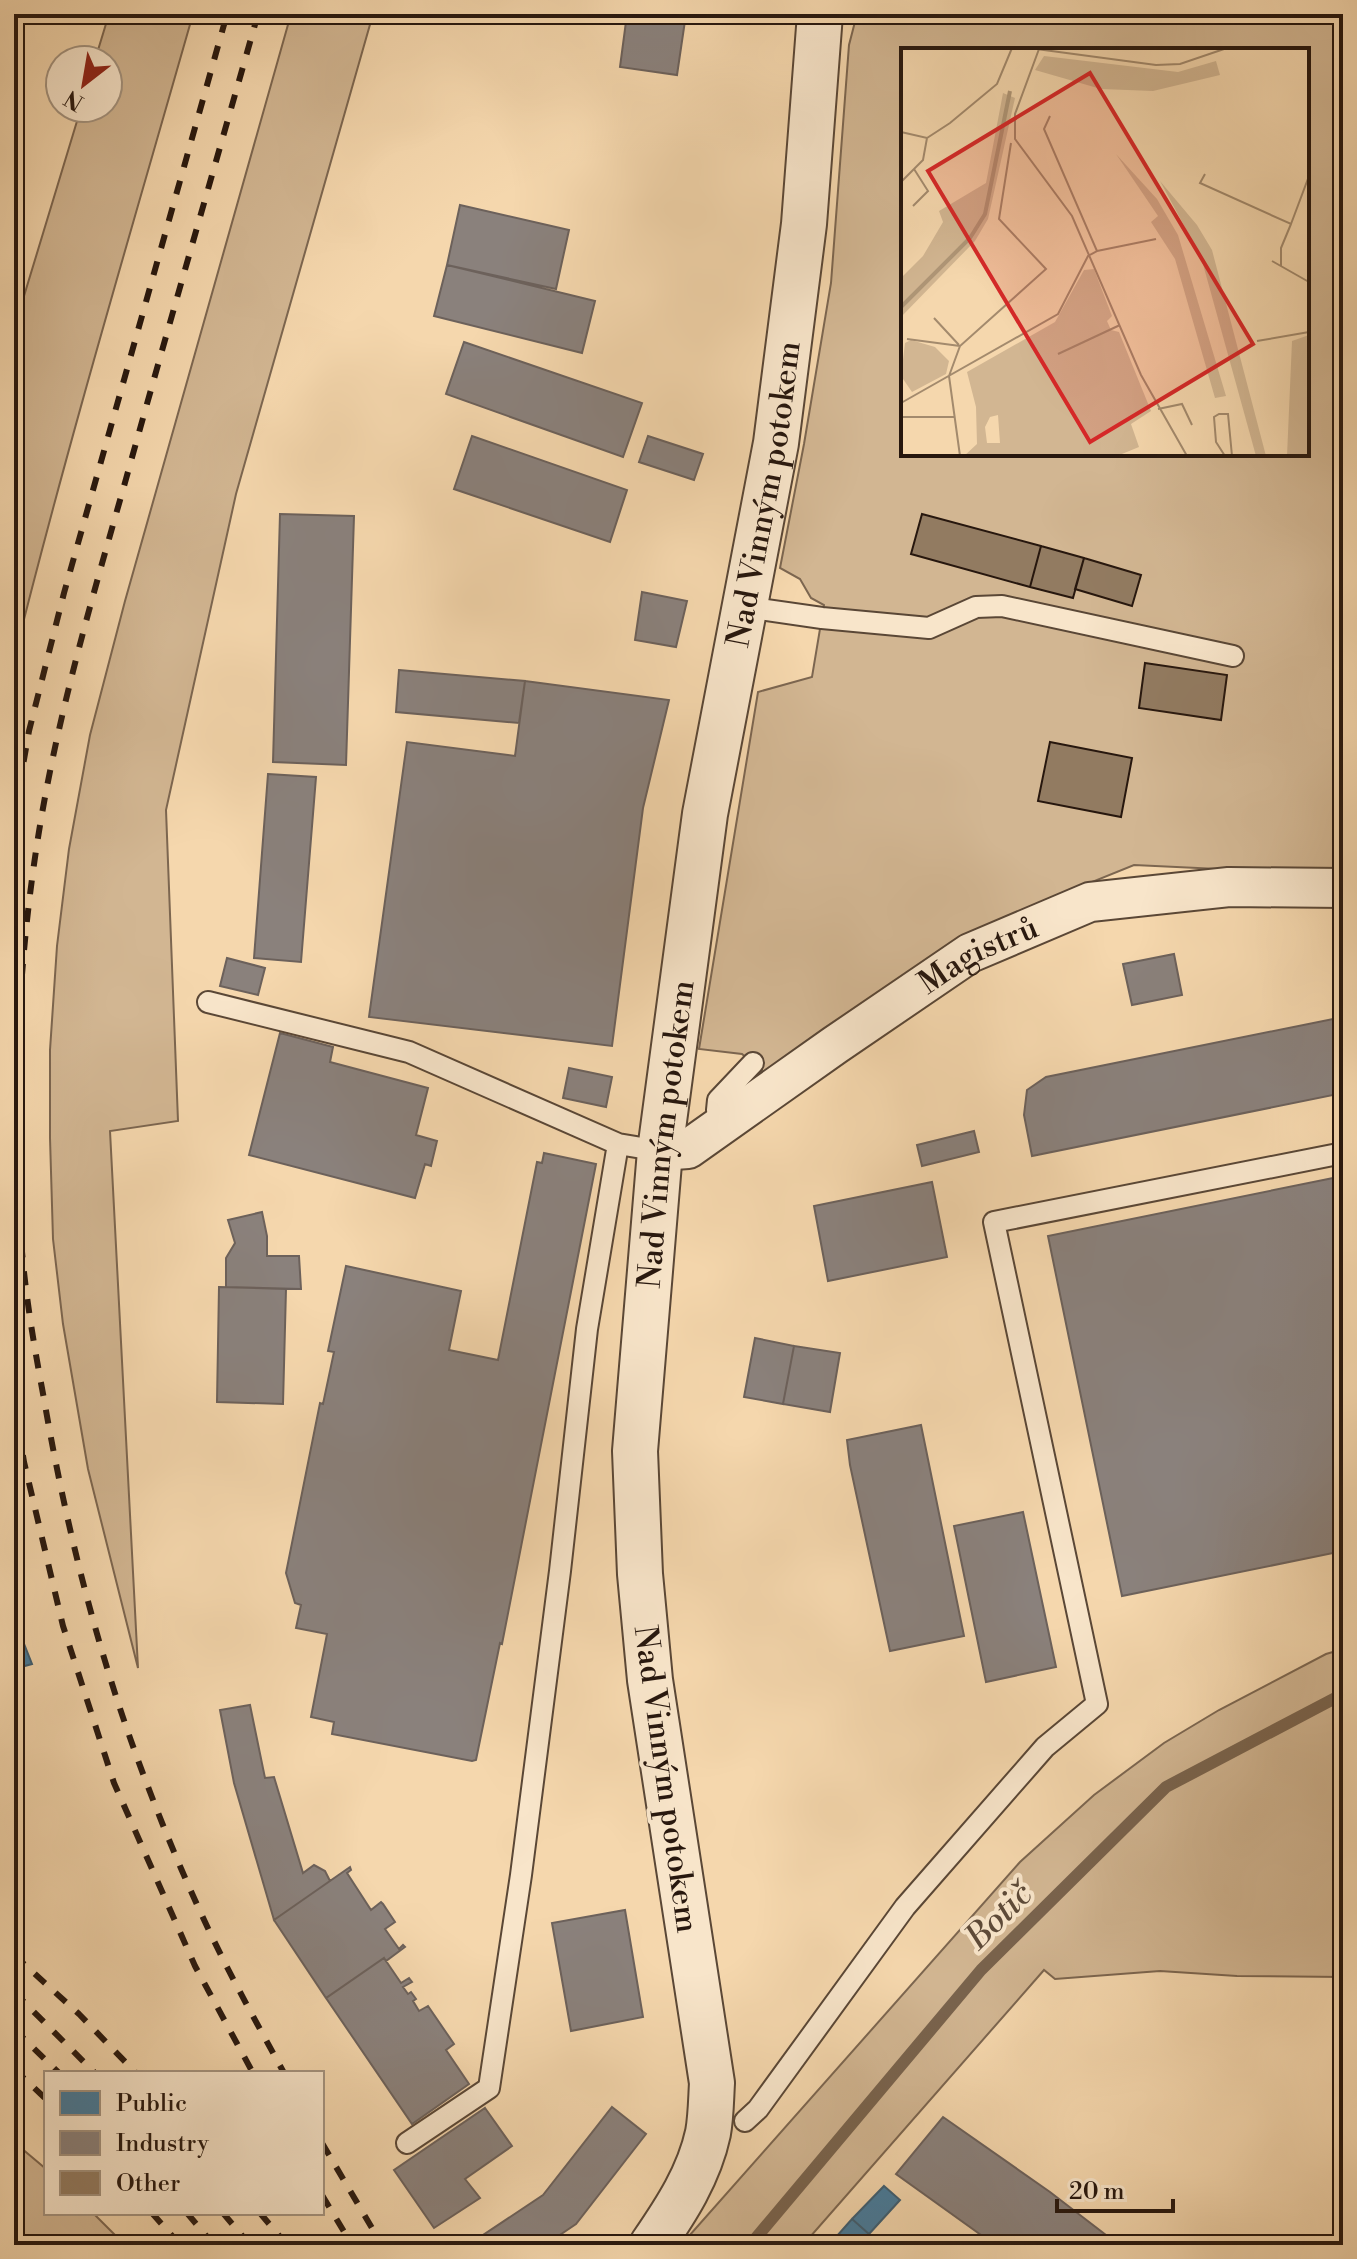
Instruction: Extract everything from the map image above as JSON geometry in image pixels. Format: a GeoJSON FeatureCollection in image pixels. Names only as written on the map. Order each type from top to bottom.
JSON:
{"type":"FeatureCollection","features":[{"type":"Feature","properties":{"kind":"street","name":"Nad Vinným potokem"},"geometry":{"type":"LineString","coordinates":[[652,2245],[695,2174],[708,2132],[712,2083],[650,1680],[640,1574],[635,1451],[639,1148],[776,443],[804,224],[820,14]]}},
{"type":"Feature","properties":{"kind":"street","name":"Magistrů"},"geometry":{"type":"LineString","coordinates":[[639,1148],[688,1149],[970,953],[1090,902],[1229,887],[1343,888]]}},
{"type":"Feature","properties":{"kind":"lane"},"geometry":{"type":"LineString","coordinates":[[745,607],[929,628],[976,607],[1002,606],[1233,656]]}},
{"type":"Feature","properties":{"kind":"lane"},"geometry":{"type":"LineString","coordinates":[[208,1002],[409,1052],[639,1148],[587,1329],[523,1859],[489,2088],[407,2143]]}},
{"type":"Feature","properties":{"kind":"lane"},"geometry":{"type":"LineString","coordinates":[[723,1124],[717,1110],[718,1100],[753,1063]]}},
{"type":"Feature","properties":{"kind":"lane"},"geometry":{"type":"LineString","coordinates":[[745,2121],[758,2109],[905,1907],[1045,1747],[1097,1704],[994,1222],[1343,1153]]}},
{"type":"Feature","properties":{"kind":"shaded area"},"geometry":{"type":"Polygon","coordinates":[[[109,14],[193,14],[78,416],[14,659],[14,329],[76,124],[124,124],[124,44],[100,44],[109,14]]]}},
{"type":"Feature","properties":{"kind":"shaded area"},"geometry":{"type":"Polygon","coordinates":[[[291,14],[373,14],[236,494],[166,810],[178,1121],[110,1131],[138,1668],[88,1469],[63,1324],[53,1239],[50,1050],[57,946],[69,849],[90,735],[291,14]]]}},
{"type":"Feature","properties":{"kind":"shaded area"},"geometry":{"type":"Polygon","coordinates":[[[857,14],[1343,14],[1343,875],[1134,865],[1003,918],[763,1072],[742,1054],[699,1049],[758,692],[812,677],[824,605],[811,598],[800,579],[780,568],[831,283],[849,45],[857,14]]]}},
{"type":"Feature","properties":{"kind":"shaded area"},"geometry":{"type":"Polygon","coordinates":[[[1343,1649],[1343,1977],[1237,1976],[1160,1971],[1055,1979],[1044,1970],[803,2245],[681,2245],[1020,1862],[1094,1795],[1164,1743],[1219,1710],[1326,1654],[1343,1649]]]}},
{"type":"Feature","properties":{"kind":"shaded area"},"geometry":{"type":"Polygon","coordinates":[[[14,2142],[44,2167],[44,2215],[95,2215],[125,2245],[14,2245],[14,2142]]]}},
{"type":"Feature","properties":{"kind":"building: Public"},"geometry":{"type":"Polygon","coordinates":[[[15,1621],[32,1664],[21,1667],[14,1651],[15,1621]]]}},
{"type":"Feature","properties":{"kind":"building: Public"},"geometry":{"type":"Polygon","coordinates":[[[884,2186],[900,2200],[869,2234],[852,2219],[884,2186]]]}},
{"type":"Feature","properties":{"kind":"building: Public"},"geometry":{"type":"Polygon","coordinates":[[[852,2219],[869,2234],[883,2245],[829,2245],[852,2219]]]}},
{"type":"Feature","properties":{"kind":"building: Industry"},"geometry":{"type":"Polygon","coordinates":[[[627,14],[686,14],[677,75],[620,67],[627,14]]]}},
{"type":"Feature","properties":{"kind":"building: Industry"},"geometry":{"type":"Polygon","coordinates":[[[460,205],[569,230],[556,289],[447,265],[460,205]]]}},
{"type":"Feature","properties":{"kind":"building: Industry"},"geometry":{"type":"Polygon","coordinates":[[[447,265],[595,301],[582,353],[434,316],[447,265]]]}},
{"type":"Feature","properties":{"kind":"building: Industry"},"geometry":{"type":"Polygon","coordinates":[[[464,342],[642,403],[623,457],[446,394],[464,342]]]}},
{"type":"Feature","properties":{"kind":"building: Industry"},"geometry":{"type":"Polygon","coordinates":[[[472,436],[627,490],[610,542],[454,489],[472,436]]]}},
{"type":"Feature","properties":{"kind":"building: Industry"},"geometry":{"type":"Polygon","coordinates":[[[648,436],[703,454],[694,480],[639,462],[648,436]]]}},
{"type":"Feature","properties":{"kind":"building: Industry"},"geometry":{"type":"Polygon","coordinates":[[[280,514],[354,516],[346,765],[273,762],[280,514]]]}},
{"type":"Feature","properties":{"kind":"building: Industry"},"geometry":{"type":"Polygon","coordinates":[[[642,592],[687,601],[676,647],[635,640],[642,592]]]}},
{"type":"Feature","properties":{"kind":"building: Industry"},"geometry":{"type":"Polygon","coordinates":[[[399,670],[525,681],[519,723],[396,712],[399,670]]]}},
{"type":"Feature","properties":{"kind":"building: Industry"},"geometry":{"type":"Polygon","coordinates":[[[525,681],[669,700],[643,808],[612,1046],[369,1017],[407,742],[515,756],[525,681]]]}},
{"type":"Feature","properties":{"kind":"building: Industry"},"geometry":{"type":"Polygon","coordinates":[[[268,774],[316,777],[301,962],[254,958],[268,774]]]}},
{"type":"Feature","properties":{"kind":"building: Industry"},"geometry":{"type":"Polygon","coordinates":[[[1174,954],[1182,995],[1132,1005],[1123,964],[1174,954]]]}},
{"type":"Feature","properties":{"kind":"building: Industry"},"geometry":{"type":"Polygon","coordinates":[[[227,958],[265,968],[258,995],[220,986],[227,958]]]}},
{"type":"Feature","properties":{"kind":"building: Industry"},"geometry":{"type":"Polygon","coordinates":[[[1343,1017],[1343,1093],[1032,1156],[1024,1115],[1027,1090],[1046,1077],[1343,1017]]]}},
{"type":"Feature","properties":{"kind":"building: Industry"},"geometry":{"type":"Polygon","coordinates":[[[280,1033],[333,1047],[330,1062],[428,1088],[416,1135],[437,1141],[431,1166],[425,1164],[415,1198],[249,1155],[280,1033]]]}},
{"type":"Feature","properties":{"kind":"building: Industry"},"geometry":{"type":"Polygon","coordinates":[[[569,1068],[612,1077],[606,1107],[563,1098],[569,1068]]]}},
{"type":"Feature","properties":{"kind":"building: Industry"},"geometry":{"type":"Polygon","coordinates":[[[974,1131],[979,1152],[922,1166],[917,1145],[974,1131]]]}},
{"type":"Feature","properties":{"kind":"building: Industry"},"geometry":{"type":"Polygon","coordinates":[[[544,1153],[596,1164],[502,1644],[476,1760],[332,1734],[334,1722],[311,1717],[327,1634],[296,1628],[301,1605],[295,1603],[286,1573],[320,1403],[323,1404],[334,1352],[328,1351],[346,1266],[461,1291],[449,1350],[498,1360],[537,1162],[542,1163],[544,1153]]]}},
{"type":"Feature","properties":{"kind":"building: Industry"},"geometry":{"type":"Polygon","coordinates":[[[1343,1176],[1343,1551],[1122,1596],[1048,1236],[1343,1176]]]}},
{"type":"Feature","properties":{"kind":"building: Industry"},"geometry":{"type":"Polygon","coordinates":[[[932,1182],[947,1257],[828,1281],[814,1206],[932,1182]]]}},
{"type":"Feature","properties":{"kind":"building: Industry"},"geometry":{"type":"Polygon","coordinates":[[[262,1212],[267,1256],[299,1256],[301,1289],[226,1287],[226,1258],[235,1243],[228,1220],[262,1212]]]}},
{"type":"Feature","properties":{"kind":"building: Industry"},"geometry":{"type":"Polygon","coordinates":[[[219,1287],[286,1289],[283,1404],[217,1402],[219,1287]]]}},
{"type":"Feature","properties":{"kind":"building: Industry"},"geometry":{"type":"Polygon","coordinates":[[[755,1338],[794,1346],[783,1404],[744,1397],[755,1338]]]}},
{"type":"Feature","properties":{"kind":"building: Industry"},"geometry":{"type":"Polygon","coordinates":[[[794,1346],[840,1353],[830,1412],[783,1404],[794,1346]]]}},
{"type":"Feature","properties":{"kind":"building: Industry"},"geometry":{"type":"Polygon","coordinates":[[[921,1425],[964,1636],[890,1651],[847,1440],[921,1425]]]}},
{"type":"Feature","properties":{"kind":"building: Industry"},"geometry":{"type":"Polygon","coordinates":[[[1023,1512],[1056,1667],[986,1682],[954,1526],[1023,1512]]]}},
{"type":"Feature","properties":{"kind":"building: Industry"},"geometry":{"type":"Polygon","coordinates":[[[250,1705],[265,1778],[274,1777],[303,1873],[314,1865],[325,1871],[330,1881],[274,1920],[234,1783],[220,1710],[250,1705]]]}},
{"type":"Feature","properties":{"kind":"building: Industry"},"geometry":{"type":"Polygon","coordinates":[[[350,1867],[347,1873],[371,1910],[381,1902],[383,1904],[395,1922],[385,1929],[399,1949],[403,1945],[405,1947],[326,1998],[274,1920],[350,1867]]]}},
{"type":"Feature","properties":{"kind":"building: Industry"},"geometry":{"type":"Polygon","coordinates":[[[625,1910],[643,2017],[571,2031],[552,1923],[625,1910]]]}},
{"type":"Feature","properties":{"kind":"building: Industry"},"geometry":{"type":"Polygon","coordinates":[[[384,1958],[401,1983],[409,1978],[412,1982],[403,1987],[416,1999],[413,2001],[419,2011],[428,2006],[454,2044],[446,2050],[469,2084],[412,2124],[326,1998],[384,1958]]]}},
{"type":"Feature","properties":{"kind":"building: Industry"},"geometry":{"type":"Polygon","coordinates":[[[612,2107],[646,2134],[576,2224],[545,2245],[468,2245],[543,2195],[612,2107]]]}},
{"type":"Feature","properties":{"kind":"building: Industry"},"geometry":{"type":"Polygon","coordinates":[[[485,2108],[512,2146],[465,2179],[480,2198],[434,2228],[394,2170],[485,2108]]]}},
{"type":"Feature","properties":{"kind":"building: Industry"},"geometry":{"type":"Polygon","coordinates":[[[943,2117],[1119,2245],[995,2245],[896,2174],[943,2117]]]}},
{"type":"Feature","properties":{"kind":"building: Other"},"geometry":{"type":"Polygon","coordinates":[[[922,514],[1041,546],[1030,587],[911,554],[922,514]]]}},
{"type":"Feature","properties":{"kind":"building: Other"},"geometry":{"type":"Polygon","coordinates":[[[1041,546],[1084,558],[1073,598],[1030,587],[1041,546]]]}},
{"type":"Feature","properties":{"kind":"building: Other"},"geometry":{"type":"Polygon","coordinates":[[[1084,558],[1141,575],[1132,606],[1075,589],[1084,558]]]}},
{"type":"Feature","properties":{"kind":"building: Other"},"geometry":{"type":"Polygon","coordinates":[[[1145,663],[1227,675],[1221,720],[1139,708],[1145,663]]]}},
{"type":"Feature","properties":{"kind":"building: Other"},"geometry":{"type":"Polygon","coordinates":[[[1050,742],[1132,758],[1121,817],[1038,801],[1050,742]]]}},
{"type":"Feature","properties":{"kind":"waterway","name":"Botič"},"geometry":{"type":"LineString","coordinates":[[750,2245],[981,1970],[1166,1787],[1343,1694]]}},
{"type":"Feature","properties":{"kind":"railway"},"geometry":{"type":"LineString","coordinates":[[14,817],[29,731],[64,593],[227,14]]}},
{"type":"Feature","properties":{"kind":"railway"},"geometry":{"type":"LineString","coordinates":[[258,14],[100,569],[54,752],[37,844],[25,942],[18,1041],[17,1141],[21,1240],[33,1339],[63,1499],[101,1648],[132,1744],[177,1859],[228,1969],[283,2071]]}},
{"type":"Feature","properties":{"kind":"railway"},"geometry":{"type":"LineString","coordinates":[[14,1400],[24,1462],[63,1626],[114,1783],[195,1966],[252,2071]]}},
{"type":"Feature","properties":{"kind":"railway"},"geometry":{"type":"LineString","coordinates":[[14,1955],[79,2014],[134,2071]]}},
{"type":"Feature","properties":{"kind":"railway"},"geometry":{"type":"LineString","coordinates":[[14,1992],[93,2071]]}},
{"type":"Feature","properties":{"kind":"railway"},"geometry":{"type":"LineString","coordinates":[[14,2029],[57,2071]]}},
{"type":"Feature","properties":{"kind":"railway"},"geometry":{"type":"LineString","coordinates":[[14,2069],[44,2097]]}},
{"type":"Feature","properties":{"kind":"railway"},"geometry":{"type":"LineString","coordinates":[[324,2146],[382,2245]]}},
{"type":"Feature","properties":{"kind":"railway"},"geometry":{"type":"LineString","coordinates":[[324,2198],[352,2245]]}},
{"type":"Feature","properties":{"kind":"railway"},"geometry":{"type":"LineString","coordinates":[[154,2215],[180,2245]]}},
{"type":"Feature","properties":{"kind":"railway"},"geometry":{"type":"LineString","coordinates":[[189,2215],[214,2245]]}},
{"type":"Feature","properties":{"kind":"railway"},"geometry":{"type":"LineString","coordinates":[[225,2215],[250,2245]]}},
{"type":"Feature","properties":{"kind":"railway"},"geometry":{"type":"LineString","coordinates":[[262,2215],[287,2245]]}}]}
